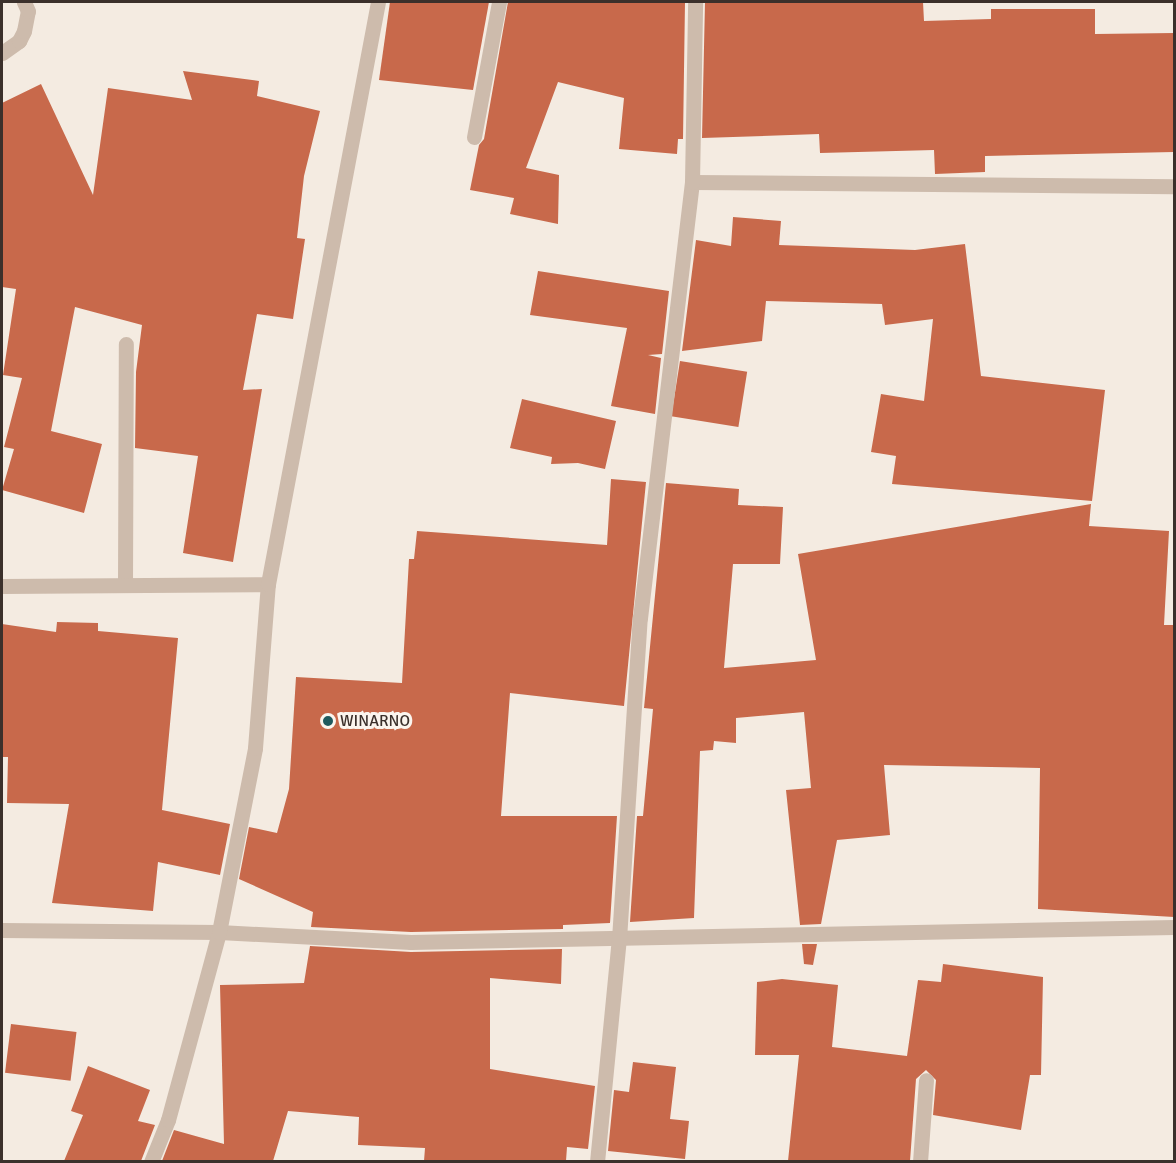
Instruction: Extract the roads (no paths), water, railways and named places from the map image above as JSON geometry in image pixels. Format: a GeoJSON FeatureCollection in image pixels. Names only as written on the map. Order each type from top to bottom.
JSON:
{"type":"FeatureCollection","features":[{"type":"Feature","properties":{"kind":"street"},"geometry":{"type":"LineString","coordinates":[[2,52],[19,41],[24,31],[28,11],[24,2]]}},
{"type":"Feature","properties":{"kind":"street"},"geometry":{"type":"LineString","coordinates":[[151,1161],[168,1120],[219,932],[255,748],[268,584],[378,2]]}},
{"type":"Feature","properties":{"kind":"street"},"geometry":{"type":"LineString","coordinates":[[474,137],[499,2]]}},
{"type":"Feature","properties":{"kind":"street"},"geometry":{"type":"LineString","coordinates":[[597,1161],[619,939],[640,618],[692,182],[696,2]]}},
{"type":"Feature","properties":{"kind":"street"},"geometry":{"type":"LineString","coordinates":[[692,182],[1174,186]]}},
{"type":"Feature","properties":{"kind":"street"},"geometry":{"type":"LineString","coordinates":[[125,585],[126,344]]}},
{"type":"Feature","properties":{"kind":"street"},"geometry":{"type":"LineString","coordinates":[[2,586],[268,584]]}},
{"type":"Feature","properties":{"kind":"street"},"geometry":{"type":"LineString","coordinates":[[2,930],[219,932],[411,942],[1174,927]]}},
{"type":"Feature","properties":{"kind":"street"},"geometry":{"type":"LineString","coordinates":[[920,1161],[926,1080]]}},
{"type":"Feature","properties":{"kind":"place","name":"WINARNO"},"geometry":{"type":"Point","coordinates":[328,721]}}]}
